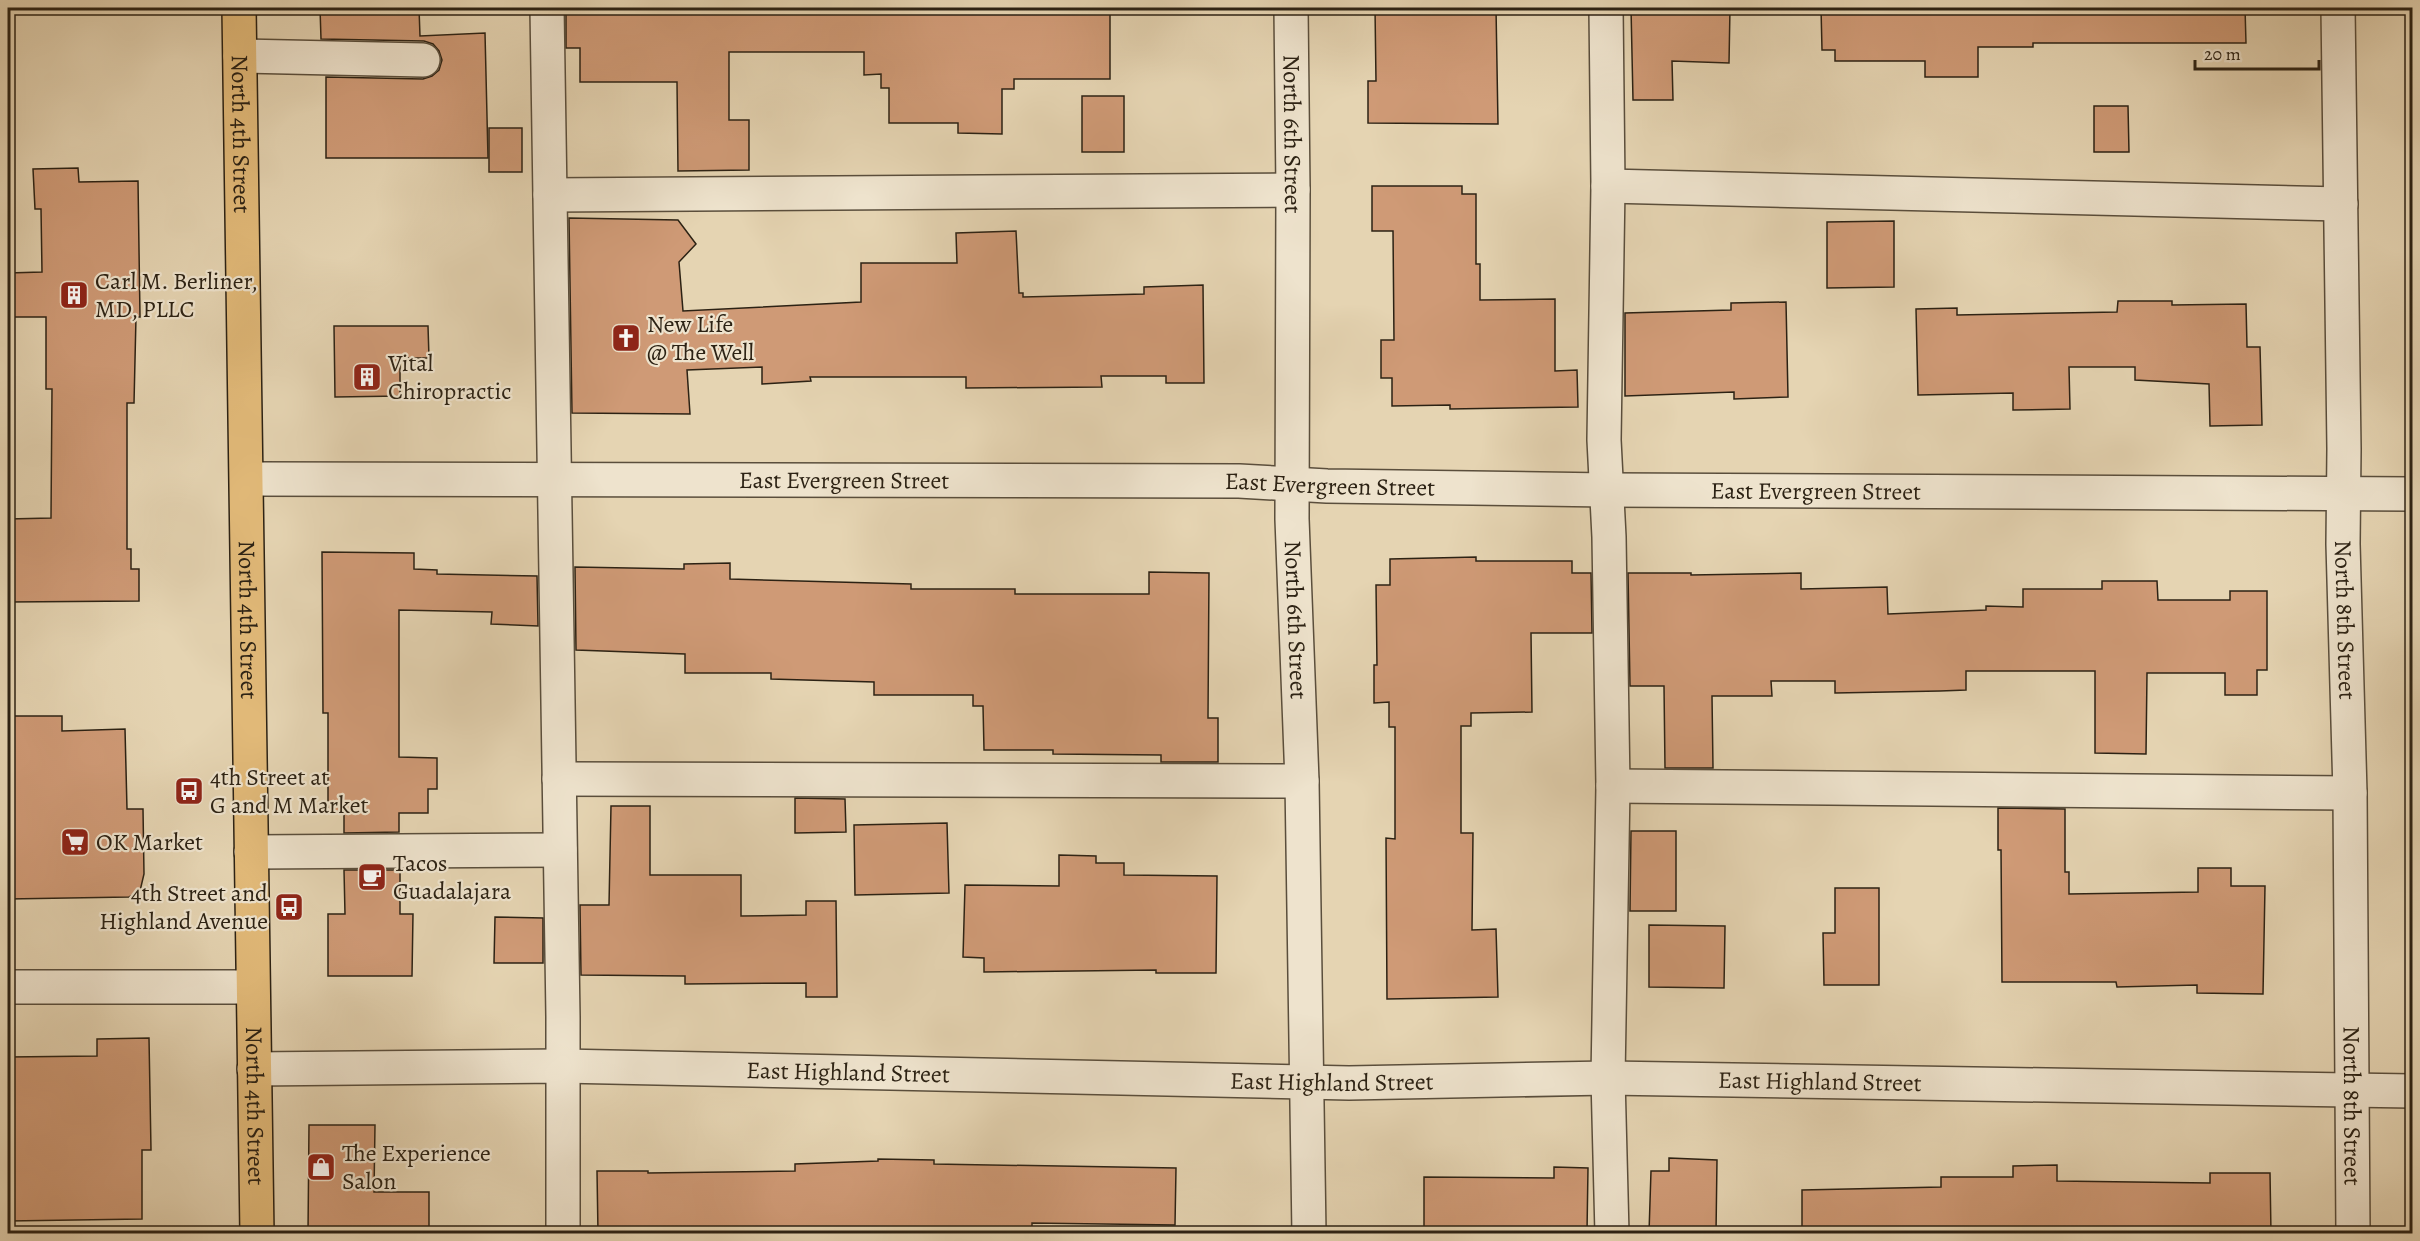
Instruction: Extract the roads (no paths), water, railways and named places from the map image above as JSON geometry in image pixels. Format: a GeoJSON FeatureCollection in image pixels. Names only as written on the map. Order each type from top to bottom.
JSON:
{"type":"FeatureCollection","features":[{"type":"Feature","properties":{"kind":"main road","name":"North 4th Street"},"geometry":{"type":"LineString","coordinates":[[239,8],[257,1233]]}},
{"type":"Feature","properties":{"kind":"street"},"geometry":{"type":"LineString","coordinates":[[548,8],[563,1233]]}},
{"type":"Feature","properties":{"kind":"street","name":"North 6th Street"},"geometry":{"type":"LineString","coordinates":[[1291,8],[1292,484],[1302,781],[1309,1233]]}},
{"type":"Feature","properties":{"kind":"street"},"geometry":{"type":"LineString","coordinates":[[1606,8],[1608,186],[1604,440],[1609,537],[1613,786],[1608,1078],[1612,1233]]}},
{"type":"Feature","properties":{"kind":"street","name":"North 8th Street"},"geometry":{"type":"LineString","coordinates":[[2338,8],[2343,493],[2350,793],[2353,1233]]}},
{"type":"Feature","properties":{"kind":"street"},"geometry":{"type":"LineString","coordinates":[[240,56],[423,60]]}},
{"type":"Feature","properties":{"kind":"street"},"geometry":{"type":"LineString","coordinates":[[1608,186],[2341,204]]}},
{"type":"Feature","properties":{"kind":"street"},"geometry":{"type":"LineString","coordinates":[[550,195],[1293,190]]}},
{"type":"Feature","properties":{"kind":"street","name":"East Evergreen Street"},"geometry":{"type":"LineString","coordinates":[[247,479],[1239,481],[1606,490],[2412,494]]}},
{"type":"Feature","properties":{"kind":"street"},"geometry":{"type":"LineString","coordinates":[[559,779],[1302,781]]}},
{"type":"Feature","properties":{"kind":"street"},"geometry":{"type":"LineString","coordinates":[[1613,786],[2350,793]]}},
{"type":"Feature","properties":{"kind":"street"},"geometry":{"type":"LineString","coordinates":[[251,852],[560,850]]}},
{"type":"Feature","properties":{"kind":"street"},"geometry":{"type":"LineString","coordinates":[[8,987],[252,987]]}},
{"type":"Feature","properties":{"kind":"street","name":"East Highland Street"},"geometry":{"type":"LineString","coordinates":[[254,1069],[562,1066],[1307,1083],[1608,1078],[2412,1090]]}},
{"type":"Feature","properties":{"kind":"place","name":"Carl M. Berliner, MD, PLLC"},"geometry":{"type":"Point","coordinates":[74,295]}},
{"type":"Feature","properties":{"kind":"place","name":"New Life @ The Well"},"geometry":{"type":"Point","coordinates":[626,338]}},
{"type":"Feature","properties":{"kind":"place","name":"Vital Chiropractic"},"geometry":{"type":"Point","coordinates":[367,377]}},
{"type":"Feature","properties":{"kind":"place","name":"4th Street at G and M Market"},"geometry":{"type":"Point","coordinates":[189,791]}},
{"type":"Feature","properties":{"kind":"place","name":"OK Market"},"geometry":{"type":"Point","coordinates":[75,842]}},
{"type":"Feature","properties":{"kind":"place","name":"Tacos Guadalajara"},"geometry":{"type":"Point","coordinates":[372,877]}},
{"type":"Feature","properties":{"kind":"place","name":"4th Street and Highland Avenue"},"geometry":{"type":"Point","coordinates":[289,907]}},
{"type":"Feature","properties":{"kind":"place","name":"The Experience Salon"},"geometry":{"type":"Point","coordinates":[321,1167]}}]}
